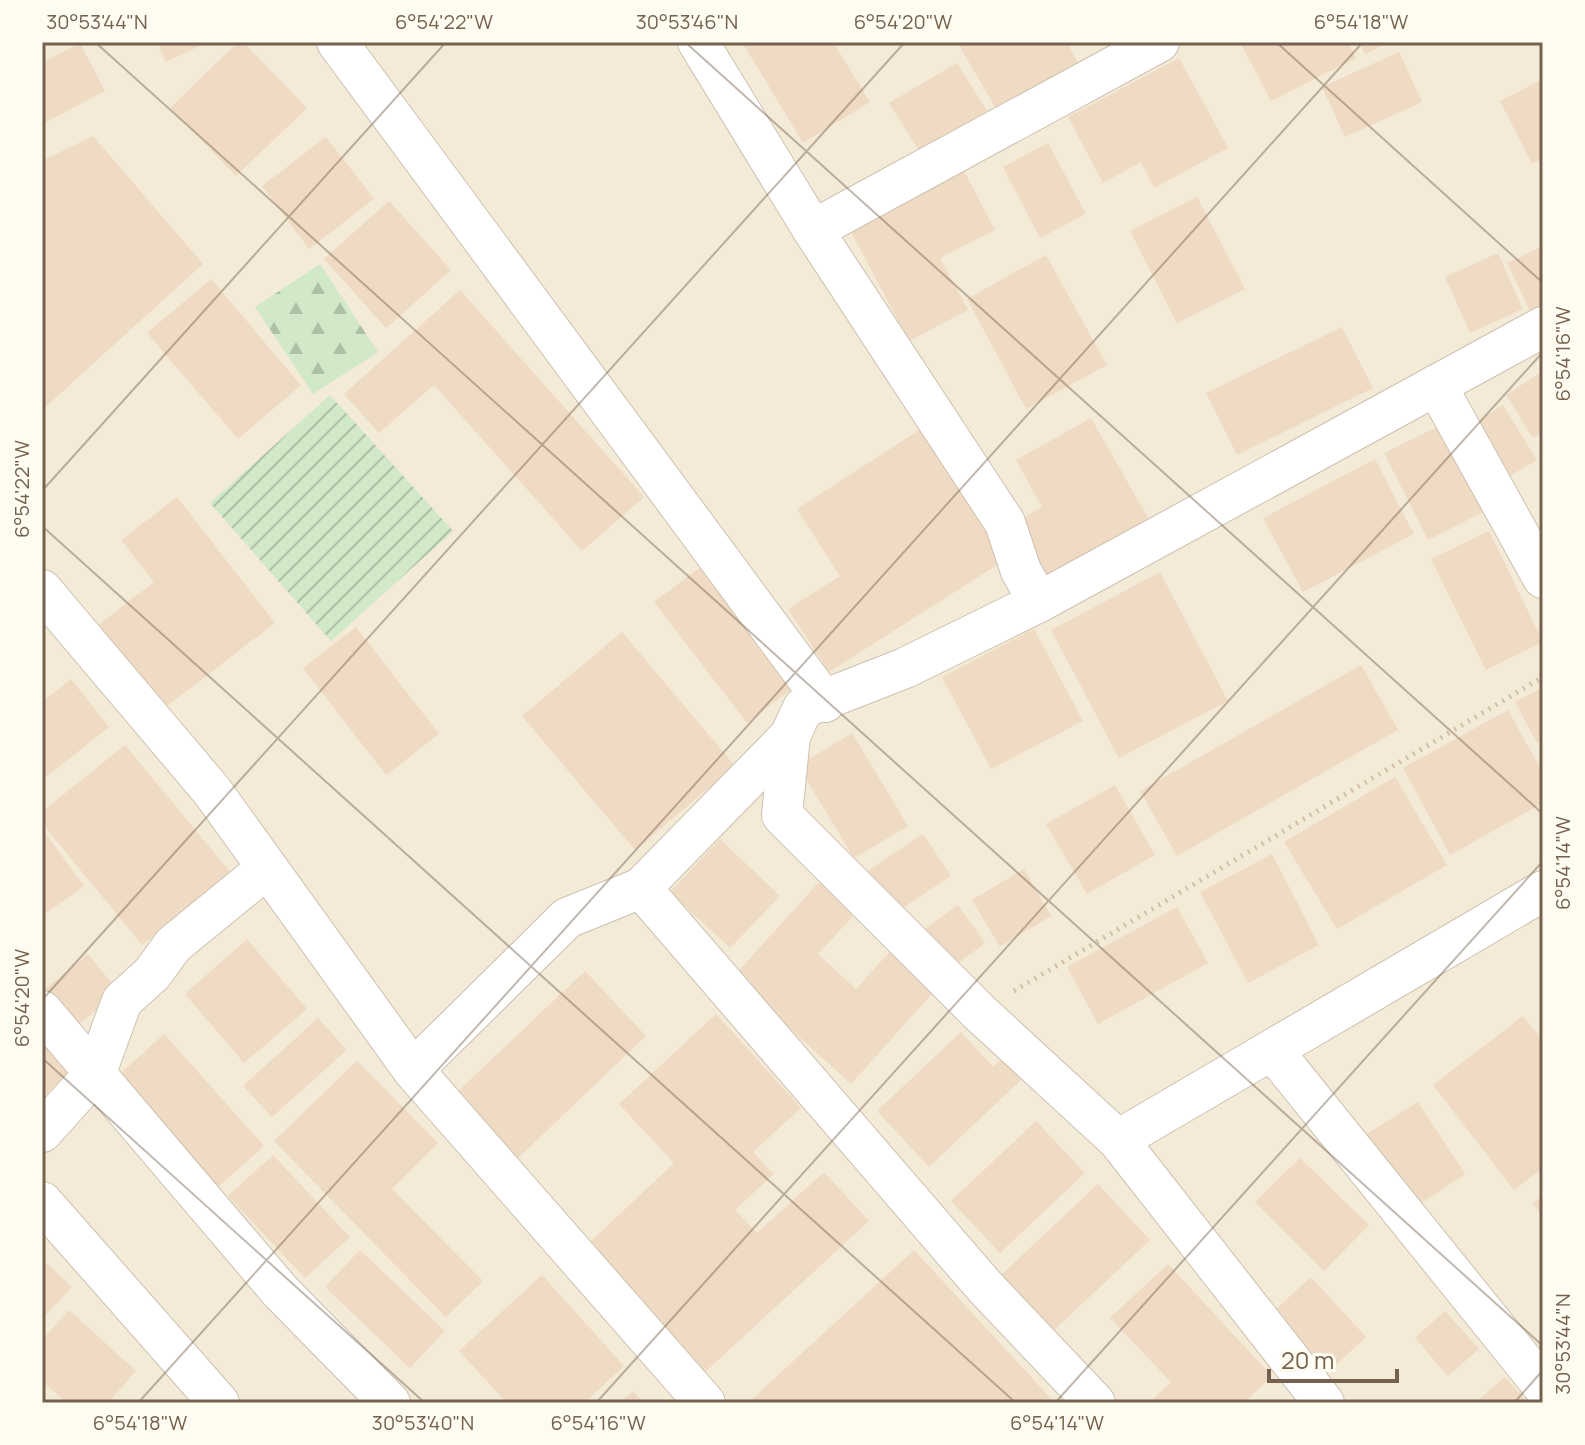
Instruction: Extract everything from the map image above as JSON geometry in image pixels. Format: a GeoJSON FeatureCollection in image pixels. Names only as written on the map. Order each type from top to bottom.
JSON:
{"type":"FeatureCollection","features":[{"type":"Feature","properties":{"kind":"street"},"geometry":{"type":"LineString","coordinates":[[337,42],[825,702]]}},
{"type":"Feature","properties":{"kind":"street"},"geometry":{"type":"LineString","coordinates":[[698,42],[813,230],[1005,523],[1021,571],[1039,602]]}},
{"type":"Feature","properties":{"kind":"street"},"geometry":{"type":"LineString","coordinates":[[813,230],[1159,42]]}},
{"type":"Feature","properties":{"kind":"street"},"geometry":{"type":"LineString","coordinates":[[1324,1403],[1118,1140],[979,1012],[782,815],[790,736],[803,708],[825,702],[905,668],[1039,602],[1543,327]]}},
{"type":"Feature","properties":{"kind":"street"},"geometry":{"type":"LineString","coordinates":[[1436,385],[1543,578]]}},
{"type":"Feature","properties":{"kind":"street"},"geometry":{"type":"LineString","coordinates":[[42,590],[212,791],[413,1070],[705,1403]]}},
{"type":"Feature","properties":{"kind":"street"},"geometry":{"type":"LineString","coordinates":[[413,1070],[567,918],[641,888],[790,736]]}},
{"type":"Feature","properties":{"kind":"street"},"geometry":{"type":"LineString","coordinates":[[42,1132],[96,1072],[122,1001],[152,974],[173,945],[266,869]]}},
{"type":"Feature","properties":{"kind":"street"},"geometry":{"type":"LineString","coordinates":[[641,888],[985,1287],[1095,1403]]}},
{"type":"Feature","properties":{"kind":"street"},"geometry":{"type":"LineString","coordinates":[[1118,1140],[1543,891]]}},
{"type":"Feature","properties":{"kind":"street"},"geometry":{"type":"LineString","coordinates":[[42,1011],[280,1291],[390,1403]]}},
{"type":"Feature","properties":{"kind":"street"},"geometry":{"type":"LineString","coordinates":[[1273,1051],[1543,1386]]}},
{"type":"Feature","properties":{"kind":"street"},"geometry":{"type":"LineString","coordinates":[[42,1202],[219,1403]]}},
{"type":"Feature","properties":{"kind":"path"},"geometry":{"type":"LineString","coordinates":[[979,1012],[1543,677]]}},
{"type":"Feature","properties":{"kind":"shaded area"},"geometry":{"type":"Polygon","coordinates":[[[42,42],[1543,42],[1543,1403],[42,1403],[42,42]]]}},
{"type":"Feature","properties":{"kind":"green space"},"geometry":{"type":"Polygon","coordinates":[[[320,264],[378,352],[313,394],[255,307],[320,264]]]}},
{"type":"Feature","properties":{"kind":"green space"},"geometry":{"type":"Polygon","coordinates":[[[330,395],[453,531],[331,641],[210,503],[330,395]]]}},
{"type":"Feature","properties":{"kind":"building"},"geometry":{"type":"Polygon","coordinates":[[[157,42],[208,42],[166,62],[157,42]]]}},
{"type":"Feature","properties":{"kind":"building"},"geometry":{"type":"Polygon","coordinates":[[[238,42],[243,42],[307,108],[236,176],[170,108],[238,42]]]}},
{"type":"Feature","properties":{"kind":"building"},"geometry":{"type":"Polygon","coordinates":[[[742,42],[833,42],[870,102],[803,143],[742,42]]]}},
{"type":"Feature","properties":{"kind":"building"},"geometry":{"type":"Polygon","coordinates":[[[957,42],[1067,42],[1080,67],[998,112],[957,42]]]}},
{"type":"Feature","properties":{"kind":"building"},"geometry":{"type":"Polygon","coordinates":[[[1240,42],[1348,42],[1356,58],[1271,101],[1240,42]]]}},
{"type":"Feature","properties":{"kind":"building"},"geometry":{"type":"Polygon","coordinates":[[[1359,42],[1389,42],[1365,54],[1359,42]]]}},
{"type":"Feature","properties":{"kind":"building"},"geometry":{"type":"Polygon","coordinates":[[[80,43],[105,91],[42,124],[42,63],[80,43]]]}},
{"type":"Feature","properties":{"kind":"building"},"geometry":{"type":"Polygon","coordinates":[[[1399,52],[1422,102],[1345,137],[1322,87],[1399,52]]]}},
{"type":"Feature","properties":{"kind":"building"},"geometry":{"type":"Polygon","coordinates":[[[1179,58],[1228,148],[1154,188],[1141,162],[1103,183],[1068,117],[1179,58]]]}},
{"type":"Feature","properties":{"kind":"building"},"geometry":{"type":"Polygon","coordinates":[[[957,63],[989,114],[922,155],[889,103],[957,63]]]}},
{"type":"Feature","properties":{"kind":"building"},"geometry":{"type":"Polygon","coordinates":[[[1543,79],[1543,158],[1532,164],[1500,101],[1543,79]]]}},
{"type":"Feature","properties":{"kind":"building"},"geometry":{"type":"Polygon","coordinates":[[[93,136],[203,264],[42,410],[42,161],[93,136]]]}},
{"type":"Feature","properties":{"kind":"building"},"geometry":{"type":"Polygon","coordinates":[[[326,137],[374,199],[309,249],[262,186],[326,137]]]}},
{"type":"Feature","properties":{"kind":"building"},"geometry":{"type":"Polygon","coordinates":[[[1048,143],[1086,214],[1040,238],[1003,167],[1048,143]]]}},
{"type":"Feature","properties":{"kind":"building"},"geometry":{"type":"Polygon","coordinates":[[[964,171],[995,230],[940,258],[968,310],[909,341],[850,230],[964,171]]]}},
{"type":"Feature","properties":{"kind":"building"},"geometry":{"type":"Polygon","coordinates":[[[1197,197],[1245,289],[1177,323],[1130,231],[1197,197]]]}},
{"type":"Feature","properties":{"kind":"building"},"geometry":{"type":"Polygon","coordinates":[[[389,201],[451,270],[386,328],[324,259],[389,201]]]}},
{"type":"Feature","properties":{"kind":"building"},"geometry":{"type":"Polygon","coordinates":[[[1543,246],[1543,308],[1531,313],[1507,263],[1543,246]]]}},
{"type":"Feature","properties":{"kind":"building"},"geometry":{"type":"Polygon","coordinates":[[[1498,253],[1523,309],[1470,333],[1445,277],[1498,253]]]}},
{"type":"Feature","properties":{"kind":"building"},"geometry":{"type":"Polygon","coordinates":[[[1046,255],[1107,365],[1026,409],[967,299],[1046,255]]]}},
{"type":"Feature","properties":{"kind":"building"},"geometry":{"type":"Polygon","coordinates":[[[211,279],[301,385],[238,439],[147,333],[211,279]]]}},
{"type":"Feature","properties":{"kind":"building"},"geometry":{"type":"Polygon","coordinates":[[[460,290],[644,497],[582,551],[434,385],[379,433],[344,394],[460,290]]]}},
{"type":"Feature","properties":{"kind":"building"},"geometry":{"type":"Polygon","coordinates":[[[1342,327],[1373,388],[1237,455],[1206,393],[1342,327]]]}},
{"type":"Feature","properties":{"kind":"building"},"geometry":{"type":"Polygon","coordinates":[[[1543,371],[1543,432],[1533,438],[1506,395],[1543,371]]]}},
{"type":"Feature","properties":{"kind":"building"},"geometry":{"type":"Polygon","coordinates":[[[1503,405],[1537,460],[1508,477],[1475,423],[1503,405]]]}},
{"type":"Feature","properties":{"kind":"building"},"geometry":{"type":"Polygon","coordinates":[[[1091,418],[1151,523],[1048,582],[1014,523],[1042,507],[1016,460],[1091,418]]]}},
{"type":"Feature","properties":{"kind":"building"},"geometry":{"type":"Polygon","coordinates":[[[1439,426],[1483,512],[1428,540],[1384,453],[1439,426]]]}},
{"type":"Feature","properties":{"kind":"building"},"geometry":{"type":"Polygon","coordinates":[[[924,427],[1008,558],[829,672],[788,609],[840,576],[797,509],[924,427]]]}},
{"type":"Feature","properties":{"kind":"building"},"geometry":{"type":"Polygon","coordinates":[[[1375,459],[1414,534],[1303,592],[1263,518],[1375,459]]]}},
{"type":"Feature","properties":{"kind":"building"},"geometry":{"type":"Polygon","coordinates":[[[177,497],[275,623],[158,713],[93,629],[154,582],[121,540],[177,497]]]}},
{"type":"Feature","properties":{"kind":"building"},"geometry":{"type":"Polygon","coordinates":[[[1489,531],[1543,642],[1486,670],[1431,559],[1489,531]]]}},
{"type":"Feature","properties":{"kind":"building"},"geometry":{"type":"Polygon","coordinates":[[[702,566],[794,687],[747,723],[654,602],[702,566]]]}},
{"type":"Feature","properties":{"kind":"building"},"geometry":{"type":"Polygon","coordinates":[[[1160,572],[1228,701],[1119,758],[1051,630],[1160,572]]]}},
{"type":"Feature","properties":{"kind":"building"},"geometry":{"type":"Polygon","coordinates":[[[356,627],[439,734],[386,775],[303,668],[356,627]]]}},
{"type":"Feature","properties":{"kind":"building"},"geometry":{"type":"Polygon","coordinates":[[[1034,629],[1083,721],[991,769],[942,677],[1034,629]]]}},
{"type":"Feature","properties":{"kind":"building"},"geometry":{"type":"Polygon","coordinates":[[[622,632],[735,766],[635,850],[522,716],[622,632]]]}},
{"type":"Feature","properties":{"kind":"building"},"geometry":{"type":"Polygon","coordinates":[[[1361,665],[1398,730],[1177,856],[1140,791],[1361,665]]]}},
{"type":"Feature","properties":{"kind":"building"},"geometry":{"type":"Polygon","coordinates":[[[71,679],[109,727],[42,780],[42,702],[71,679]]]}},
{"type":"Feature","properties":{"kind":"building"},"geometry":{"type":"Polygon","coordinates":[[[1543,687],[1543,740],[1537,743],[1515,702],[1543,687]]]}},
{"type":"Feature","properties":{"kind":"building"},"geometry":{"type":"Polygon","coordinates":[[[1508,710],[1543,773],[1543,803],[1450,855],[1403,768],[1508,710]]]}},
{"type":"Feature","properties":{"kind":"building"},"geometry":{"type":"Polygon","coordinates":[[[852,733],[908,826],[854,858],[798,766],[852,733]]]}},
{"type":"Feature","properties":{"kind":"building"},"geometry":{"type":"Polygon","coordinates":[[[125,745],[231,873],[142,945],[42,823],[42,812],[125,745]]]}},
{"type":"Feature","properties":{"kind":"building"},"geometry":{"type":"Polygon","coordinates":[[[1395,777],[1447,865],[1337,929],[1284,842],[1395,777]]]}},
{"type":"Feature","properties":{"kind":"building"},"geometry":{"type":"Polygon","coordinates":[[[1115,785],[1155,855],[1087,894],[1046,824],[1115,785]]]}},
{"type":"Feature","properties":{"kind":"building"},"geometry":{"type":"Polygon","coordinates":[[[42,829],[84,886],[42,916],[42,829]]]}},
{"type":"Feature","properties":{"kind":"building"},"geometry":{"type":"Polygon","coordinates":[[[923,834],[951,876],[895,913],[866,872],[923,834]]]}},
{"type":"Feature","properties":{"kind":"building"},"geometry":{"type":"Polygon","coordinates":[[[720,839],[780,896],[730,948],[670,892],[720,839]]]}},
{"type":"Feature","properties":{"kind":"building"},"geometry":{"type":"Polygon","coordinates":[[[1272,854],[1319,945],[1248,983],[1200,892],[1272,854]]]}},
{"type":"Feature","properties":{"kind":"building"},"geometry":{"type":"Polygon","coordinates":[[[1024,869],[1051,916],[1000,947],[972,900],[1024,869]]]}},
{"type":"Feature","properties":{"kind":"building"},"geometry":{"type":"Polygon","coordinates":[[[820,881],[856,913],[818,954],[856,989],[894,947],[938,987],[851,1084],[733,977],[820,881]]]}},
{"type":"Feature","properties":{"kind":"building"},"geometry":{"type":"Polygon","coordinates":[[[958,905],[985,943],[944,974],[916,935],[958,905]]]}},
{"type":"Feature","properties":{"kind":"building"},"geometry":{"type":"Polygon","coordinates":[[[1177,907],[1208,963],[1098,1024],[1067,967],[1177,907]]]}},
{"type":"Feature","properties":{"kind":"building"},"geometry":{"type":"Polygon","coordinates":[[[247,939],[307,1009],[244,1063],[185,994],[247,939]]]}},
{"type":"Feature","properties":{"kind":"building"},"geometry":{"type":"Polygon","coordinates":[[[88,954],[119,992],[74,1028],[43,991],[88,954]]]}},
{"type":"Feature","properties":{"kind":"building"},"geometry":{"type":"Polygon","coordinates":[[[585,971],[646,1036],[516,1160],[454,1095],[585,971]]]}},
{"type":"Feature","properties":{"kind":"building"},"geometry":{"type":"Polygon","coordinates":[[[716,1014],[801,1108],[753,1152],[774,1174],[735,1210],[757,1233],[824,1172],[869,1221],[705,1372],[587,1245],[674,1163],[619,1104],[716,1014]]]}},
{"type":"Feature","properties":{"kind":"building"},"geometry":{"type":"Polygon","coordinates":[[[1523,1016],[1543,1041],[1543,1168],[1514,1190],[1433,1085],[1523,1016]]]}},
{"type":"Feature","properties":{"kind":"building"},"geometry":{"type":"Polygon","coordinates":[[[318,1018],[347,1050],[272,1117],[243,1086],[318,1018]]]}},
{"type":"Feature","properties":{"kind":"building"},"geometry":{"type":"Polygon","coordinates":[[[961,1032],[993,1067],[1003,1057],[1023,1078],[929,1167],[877,1111],[961,1032]]]}},
{"type":"Feature","properties":{"kind":"building"},"geometry":{"type":"Polygon","coordinates":[[[164,1034],[264,1146],[218,1187],[119,1075],[164,1034]]]}},
{"type":"Feature","properties":{"kind":"building"},"geometry":{"type":"Polygon","coordinates":[[[42,1037],[72,1069],[42,1098],[42,1037]]]}},
{"type":"Feature","properties":{"kind":"building"},"geometry":{"type":"Polygon","coordinates":[[[357,1061],[438,1143],[392,1189],[483,1281],[446,1317],[274,1141],[357,1061]]]}},
{"type":"Feature","properties":{"kind":"building"},"geometry":{"type":"Polygon","coordinates":[[[1418,1102],[1465,1174],[1414,1208],[1367,1134],[1418,1102]]]}},
{"type":"Feature","properties":{"kind":"building"},"geometry":{"type":"Polygon","coordinates":[[[1036,1121],[1085,1173],[1000,1253],[951,1201],[1036,1121]]]}},
{"type":"Feature","properties":{"kind":"building"},"geometry":{"type":"Polygon","coordinates":[[[273,1155],[350,1237],[305,1278],[228,1196],[273,1155]]]}},
{"type":"Feature","properties":{"kind":"building"},"geometry":{"type":"Polygon","coordinates":[[[1300,1158],[1369,1225],[1324,1271],[1255,1202],[1300,1158]]]}},
{"type":"Feature","properties":{"kind":"building"},"geometry":{"type":"Polygon","coordinates":[[[1098,1184],[1150,1240],[1050,1334],[998,1278],[1098,1184]]]}},
{"type":"Feature","properties":{"kind":"building"},"geometry":{"type":"Polygon","coordinates":[[[1543,1195],[1543,1217],[1533,1203],[1543,1195]]]}},
{"type":"Feature","properties":{"kind":"building"},"geometry":{"type":"Polygon","coordinates":[[[360,1250],[445,1331],[410,1368],[325,1287],[360,1250]]]}},
{"type":"Feature","properties":{"kind":"building"},"geometry":{"type":"Polygon","coordinates":[[[914,1250],[1055,1403],[748,1403],[914,1250]]]}},
{"type":"Feature","properties":{"kind":"building"},"geometry":{"type":"Polygon","coordinates":[[[42,1259],[72,1287],[42,1319],[42,1259]]]}},
{"type":"Feature","properties":{"kind":"building"},"geometry":{"type":"Polygon","coordinates":[[[1168,1264],[1272,1376],[1244,1403],[1149,1403],[1171,1382],[1110,1318],[1168,1264]]]}},
{"type":"Feature","properties":{"kind":"building"},"geometry":{"type":"Polygon","coordinates":[[[542,1275],[624,1366],[584,1403],[507,1403],[459,1351],[542,1275]]]}},
{"type":"Feature","properties":{"kind":"building"},"geometry":{"type":"Polygon","coordinates":[[[1311,1277],[1366,1337],[1327,1373],[1271,1314],[1311,1277]]]}},
{"type":"Feature","properties":{"kind":"building"},"geometry":{"type":"Polygon","coordinates":[[[69,1310],[136,1371],[108,1403],[67,1403],[42,1381],[42,1340],[69,1310]]]}},
{"type":"Feature","properties":{"kind":"building"},"geometry":{"type":"Polygon","coordinates":[[[1445,1311],[1479,1349],[1448,1376],[1415,1338],[1445,1311]]]}},
{"type":"Feature","properties":{"kind":"building"},"geometry":{"type":"Polygon","coordinates":[[[1505,1377],[1528,1403],[1475,1403],[1505,1377]]]}},
{"type":"Feature","properties":{"kind":"building"},"geometry":{"type":"Polygon","coordinates":[[[633,1391],[644,1403],[619,1403],[633,1391]]]}}]}
